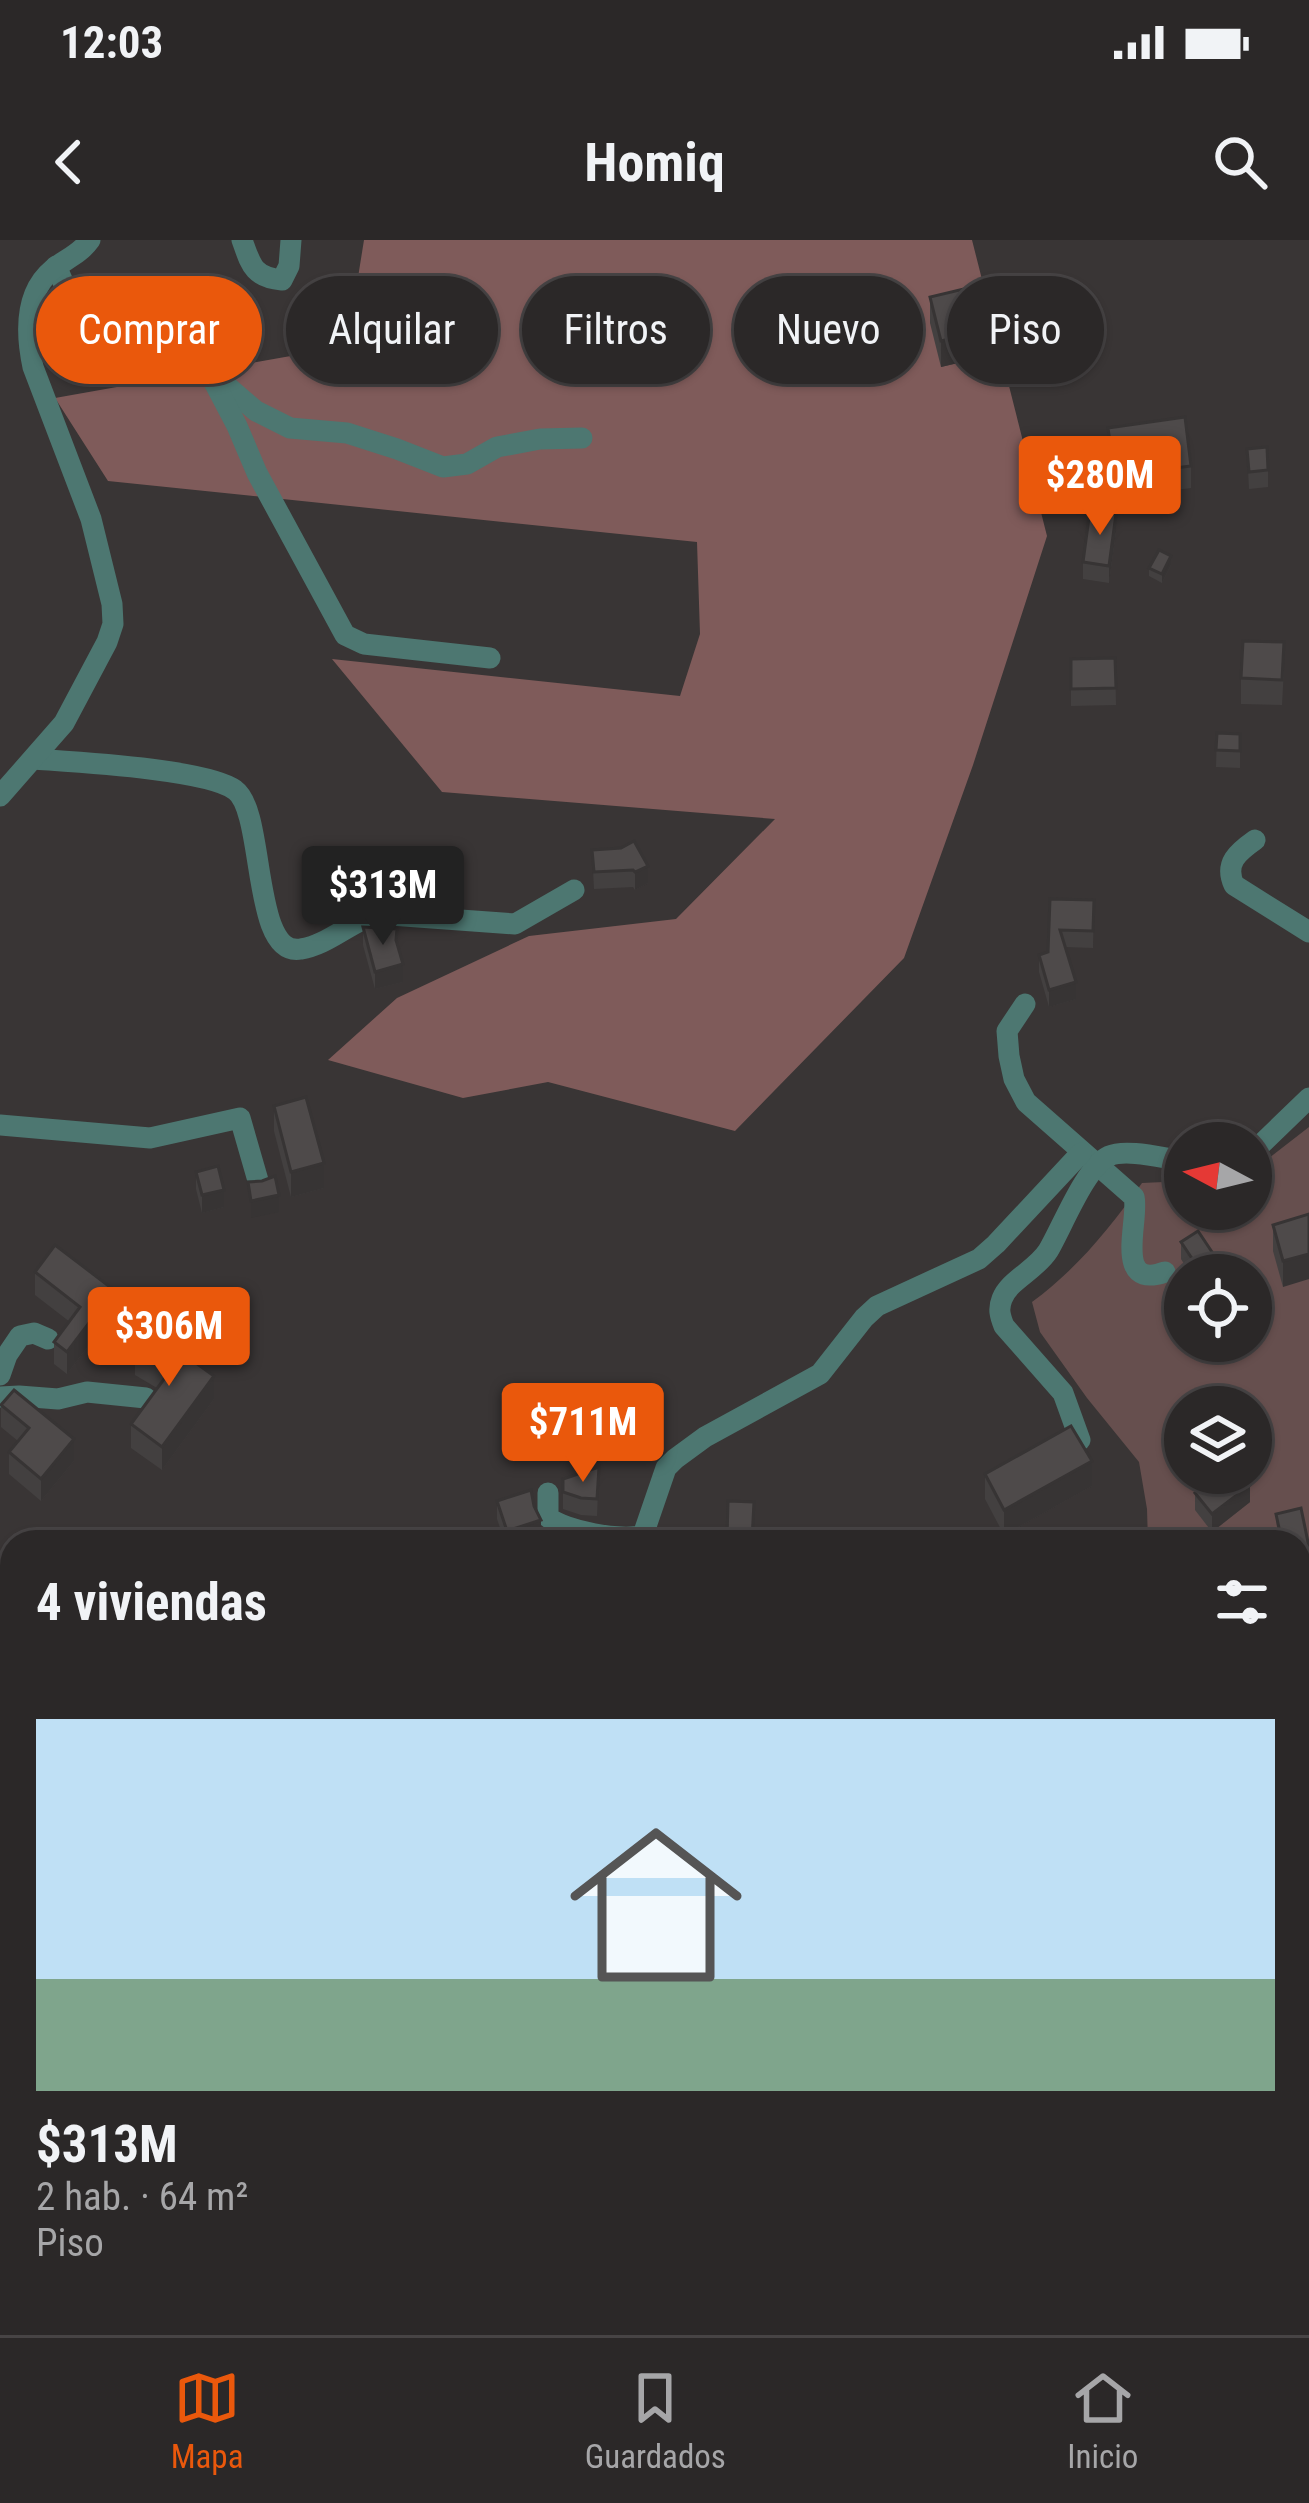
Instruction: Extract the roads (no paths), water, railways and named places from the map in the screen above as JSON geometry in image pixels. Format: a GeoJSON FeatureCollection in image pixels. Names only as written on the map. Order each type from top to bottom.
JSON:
{"type":"FeatureCollection","features":[{"type":"Feature","properties":{"kind":"street"},"geometry":{"type":"LineString","coordinates":[[0,796],[64,723],[113,624],[91,519],[33,367],[28,340],[29,311],[42,279],[90,240]]}},
{"type":"Feature","properties":{"kind":"street"},"geometry":{"type":"LineString","coordinates":[[242,240],[251,265],[265,278],[282,280],[290,266],[291,240]]}},
{"type":"Feature","properties":{"kind":"street"},"geometry":{"type":"LineString","coordinates":[[56,266],[60,276]]}},
{"type":"Feature","properties":{"kind":"street"},"geometry":{"type":"LineString","coordinates":[[215,384],[257,473],[345,635],[364,644],[490,658]]}},
{"type":"Feature","properties":{"kind":"street"},"geometry":{"type":"LineString","coordinates":[[220,384],[256,411],[290,428],[347,434],[442,467],[467,464],[497,447],[583,438]]}},
{"type":"Feature","properties":{"kind":"street"},"geometry":{"type":"LineString","coordinates":[[34,759],[146,770],[233,788],[247,804],[269,919],[282,945],[296,951],[377,914],[515,924],[574,890]]}},
{"type":"Feature","properties":{"kind":"street"},"geometry":{"type":"LineString","coordinates":[[1255,840],[1232,858],[1229,874],[1234,885],[1309,932]]}},
{"type":"Feature","properties":{"kind":"street"},"geometry":{"type":"LineString","coordinates":[[1025,1004],[1007,1030],[1014,1079],[1026,1102],[1130,1192],[1136,1202],[1131,1256],[1146,1275],[1164,1272]]}},
{"type":"Feature","properties":{"kind":"street"},"geometry":{"type":"LineString","coordinates":[[1272,1134],[1309,1098]]}},
{"type":"Feature","properties":{"kind":"street"},"geometry":{"type":"LineString","coordinates":[[0,1125],[150,1138],[240,1118],[259,1184]]}},
{"type":"Feature","properties":{"kind":"street"},"geometry":{"type":"LineString","coordinates":[[645,1530],[666,1468],[675,1459],[705,1437],[820,1374],[877,1306],[979,1259],[1089,1159],[1125,1153],[1164,1158]]}},
{"type":"Feature","properties":{"kind":"street"},"geometry":{"type":"LineString","coordinates":[[1079,1440],[1063,1393],[1004,1326],[1000,1307],[1011,1285],[1030,1273],[1046,1254],[1089,1159]]}},
{"type":"Feature","properties":{"kind":"street"},"geometry":{"type":"LineString","coordinates":[[0,1375],[20,1336],[34,1333],[48,1339]]}},
{"type":"Feature","properties":{"kind":"street"},"geometry":{"type":"LineString","coordinates":[[0,1397],[58,1399],[87,1392],[146,1398]]}},
{"type":"Feature","properties":{"kind":"street"},"geometry":{"type":"LineString","coordinates":[[548,1493],[548,1517],[561,1527],[580,1530]]}}]}
